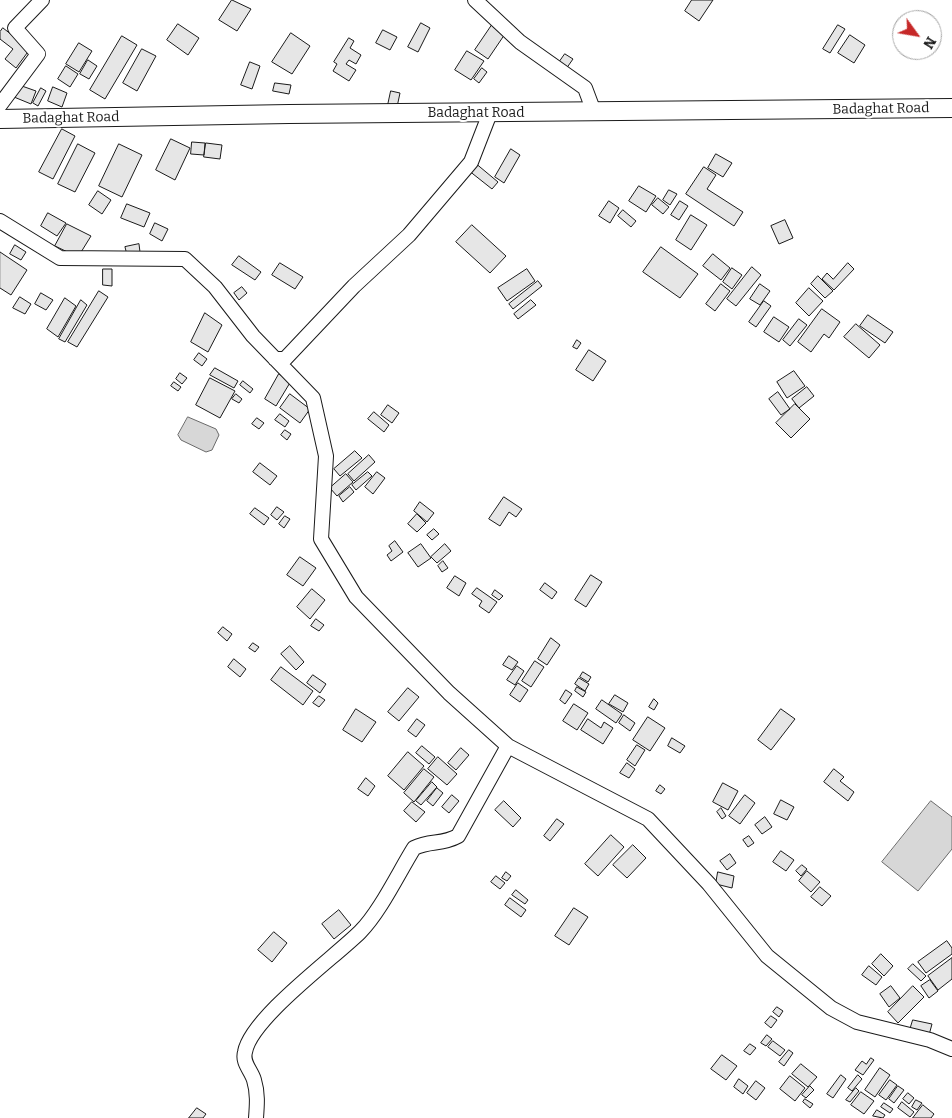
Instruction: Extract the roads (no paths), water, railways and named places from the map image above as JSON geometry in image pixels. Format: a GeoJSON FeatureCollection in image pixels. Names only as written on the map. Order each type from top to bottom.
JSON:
{"type":"FeatureCollection","features":[{"type":"Feature","properties":{"kind":"main road","name":"Badaghat Road"},"geometry":{"type":"LineString","coordinates":[[0,119],[952,108]]}},
{"type":"Feature","properties":{"kind":"street"},"geometry":{"type":"LineString","coordinates":[[0,105],[38,54],[15,28],[42,0]]}},
{"type":"Feature","properties":{"kind":"street"},"geometry":{"type":"LineString","coordinates":[[475,0],[520,42],[585,88],[594,112]]}},
{"type":"Feature","properties":{"kind":"street"},"geometry":{"type":"LineString","coordinates":[[276,359],[285,359],[354,286],[409,235],[471,162],[490,113]]}},
{"type":"Feature","properties":{"kind":"street"},"geometry":{"type":"LineString","coordinates":[[0,221],[60,258],[185,259],[215,287],[276,359],[313,398],[326,456],[321,539],[356,597],[449,693],[508,746],[648,819],[709,884],[767,956],[832,1008],[857,1022],[930,1040],[952,1049]]}},
{"type":"Feature","properties":{"kind":"street"},"geometry":{"type":"LineString","coordinates":[[256,1118],[258,1096],[254,1078],[245,1063],[244,1054],[247,1042],[284,1000],[361,931],[414,848],[426,842],[447,842],[458,836],[508,746]]}}]}
